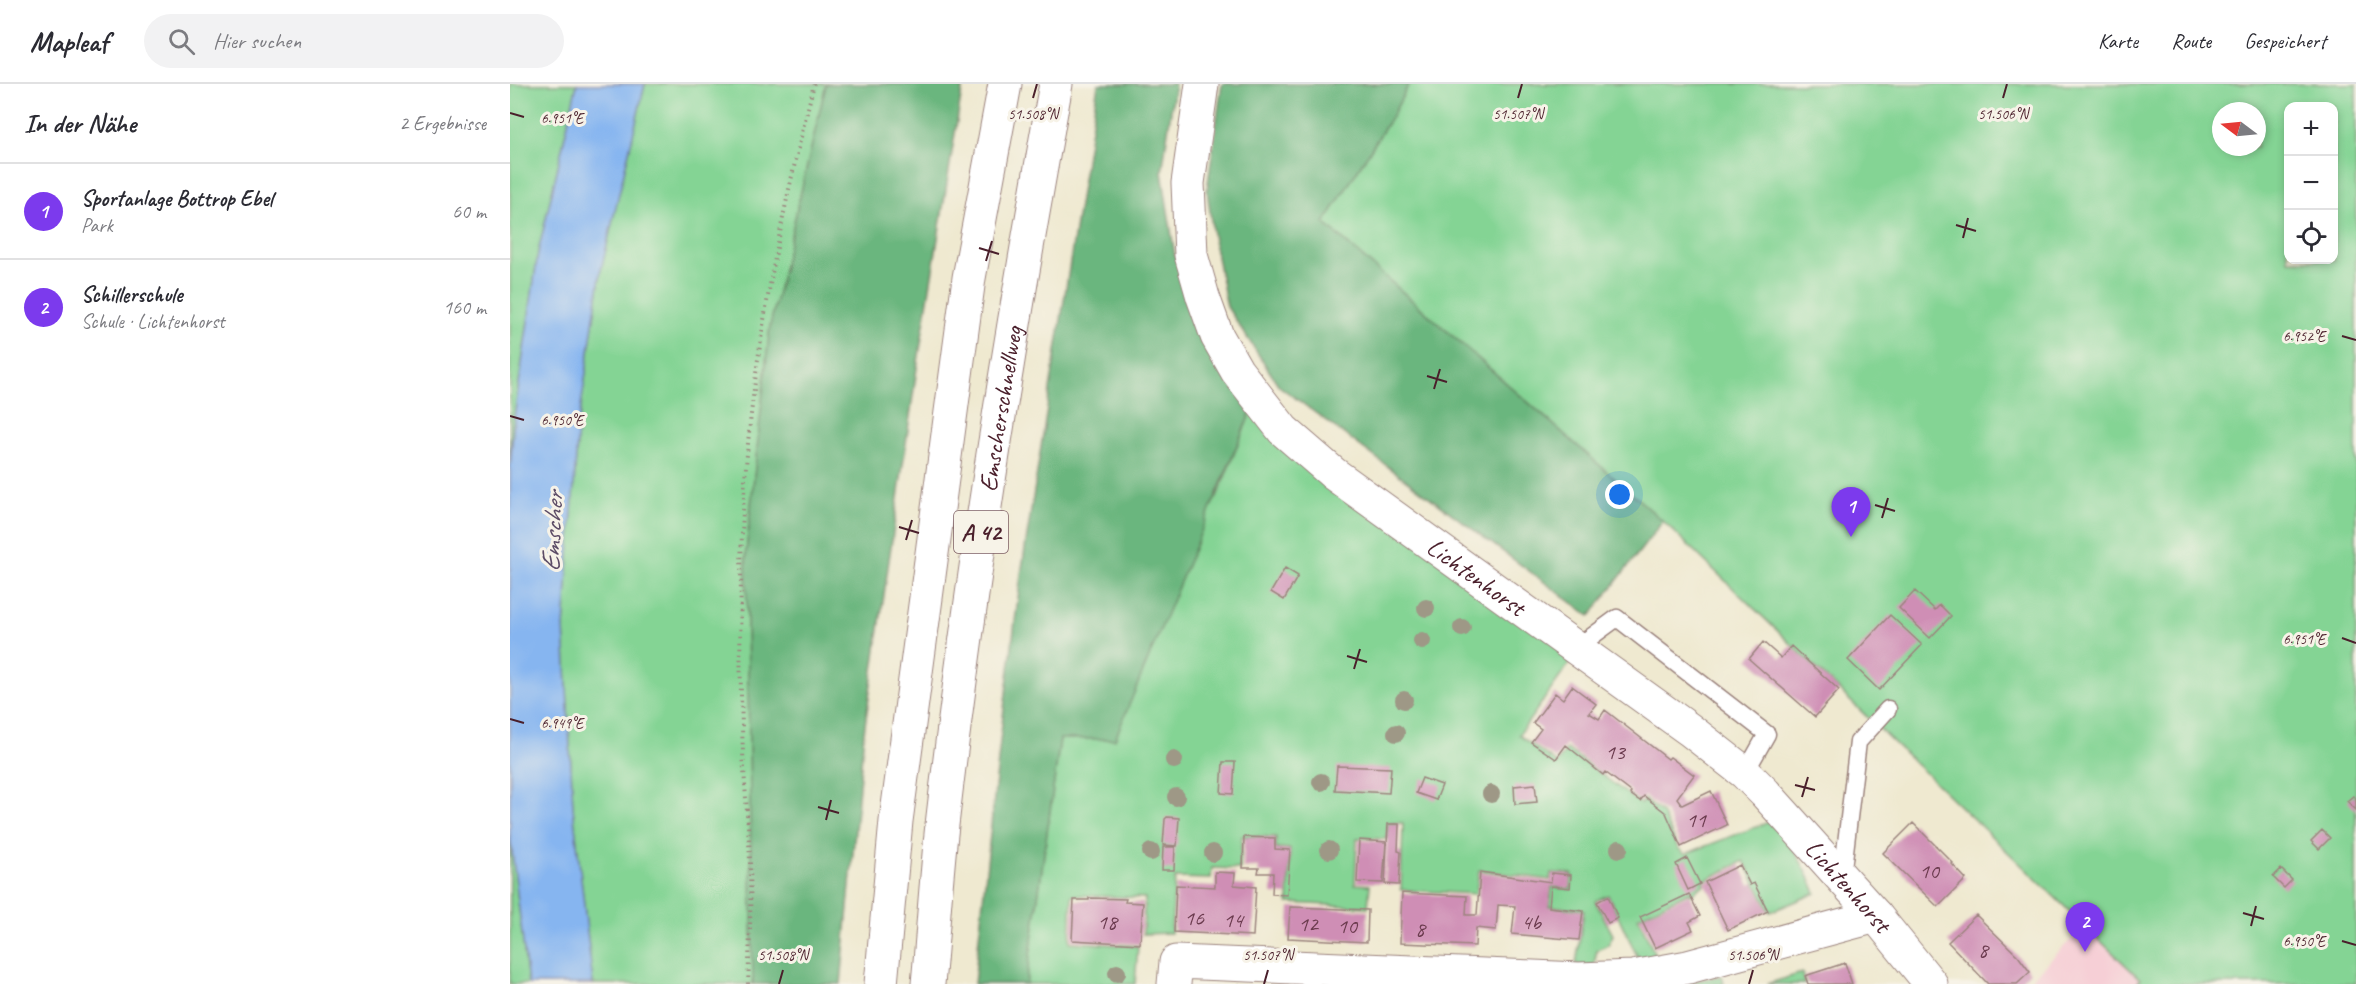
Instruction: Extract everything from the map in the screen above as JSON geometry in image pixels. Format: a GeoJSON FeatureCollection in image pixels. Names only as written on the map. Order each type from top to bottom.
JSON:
{"type":"FeatureCollection","features":[{"type":"Feature","properties":{"kind":"main road","name":"Emscherschnellweg"},"geometry":{"type":"LineString","coordinates":[[881,984],[896,821],[969,278],[1005,84]]}},
{"type":"Feature","properties":{"kind":"main road","name":"Emscherschnellweg"},"geometry":{"type":"LineString","coordinates":[[928,984],[942,826],[979,544],[1019,284],[1056,84]]}},
{"type":"Feature","properties":{"kind":"main road","name":"Lichtenhorst"},"geometry":{"type":"LineString","coordinates":[[1202,84],[1188,183],[1191,255],[1217,336],[1237,371],[1283,430],[1334,474],[1690,730],[1745,773],[1876,916],[1931,984]]}},
{"type":"Feature","properties":{"kind":"main road"},"geometry":{"type":"LineString","coordinates":[[1174,984],[1176,962],[1537,980],[1644,975],[1688,967],[1876,916]]}},
{"type":"Feature","properties":{"kind":"lane"},"geometry":{"type":"LineString","coordinates":[[1576,648],[1617,618],[1767,734],[1745,773]]}},
{"type":"Feature","properties":{"kind":"lane"},"geometry":{"type":"LineString","coordinates":[[1842,878],[1857,742],[1888,709]]}},
{"type":"Feature","properties":{"kind":"path"},"geometry":{"type":"LineString","coordinates":[[748,984],[751,930],[750,873],[741,724],[745,468],[757,354],[780,229],[814,84]]}},
{"type":"Feature","properties":{"kind":"shaded area"},"geometry":{"type":"Polygon","coordinates":[[[2085,926],[2140,979],[2137,984],[2026,984],[2085,926]]]}},
{"type":"Feature","properties":{"kind":"green space"},"geometry":{"type":"Polygon","coordinates":[[[510,84],[577,84],[538,253],[514,417],[510,469],[510,84]]]}},
{"type":"Feature","properties":{"kind":"green space"},"geometry":{"type":"Polygon","coordinates":[[[645,84],[826,84],[770,326],[746,553],[753,984],[593,984],[573,808],[564,627],[578,427],[601,270],[645,84]]]}},
{"type":"Feature","properties":{"kind":"green space"},"geometry":{"type":"Polygon","coordinates":[[[826,84],[963,84],[917,368],[864,732],[841,984],[753,984],[746,553],[770,326],[826,84]]]}},
{"type":"Feature","properties":{"kind":"green space"},"geometry":{"type":"Polygon","coordinates":[[[1098,84],[1175,84],[1162,172],[1175,256],[1252,409],[1115,739],[1060,739],[1026,984],[974,984],[1001,732],[1021,574],[1098,84]]]}},
{"type":"Feature","properties":{"kind":"green space"},"geometry":{"type":"Polygon","coordinates":[[[1222,84],[1409,84],[1392,116],[1324,223],[1663,521],[1590,616],[1279,386],[1227,307],[1214,242],[1207,190],[1222,84]]]}},
{"type":"Feature","properties":{"kind":"green space"},"geometry":{"type":"Polygon","coordinates":[[[1409,84],[2356,84],[2356,984],[2137,984],[2140,979],[1663,521],[1324,223],[1392,116],[1409,84]]]}},
{"type":"Feature","properties":{"kind":"green space"},"geometry":{"type":"Polygon","coordinates":[[[1252,409],[1574,657],[1519,735],[1557,763],[1567,749],[1641,804],[1644,799],[1662,813],[1678,848],[1685,854],[1769,822],[1797,854],[1816,893],[1770,912],[1744,861],[1703,881],[1704,885],[1691,894],[1689,892],[1638,917],[1657,959],[1640,962],[1608,895],[1595,901],[1613,935],[1608,945],[1597,950],[1594,965],[1576,965],[1584,910],[1550,906],[1552,887],[1571,889],[1572,874],[1551,873],[1550,880],[1479,870],[1476,894],[1401,890],[1403,823],[1388,823],[1386,839],[1357,838],[1355,884],[1370,885],[1368,907],[1288,903],[1290,849],[1276,848],[1276,837],[1242,836],[1240,869],[1212,868],[1211,879],[1175,878],[1171,933],[1143,934],[1145,898],[1072,895],[1070,942],[1138,946],[1135,984],[1026,984],[1060,738],[1217,497],[1252,409]]]}},
{"type":"Feature","properties":{"kind":"green space"},"geometry":{"type":"Polygon","coordinates":[[[510,834],[528,984],[510,984],[510,834]]]}},
{"type":"Feature","properties":{"kind":"green space"},"geometry":{"type":"Polygon","coordinates":[[[1802,973],[1805,984],[1767,984],[1802,973]]]}},
{"type":"Feature","properties":{"kind":"green space"},"geometry":{"type":"Polygon","coordinates":[[[1722,976],[1724,984],[1678,984],[1722,976]]]}},
{"type":"Feature","properties":{"kind":"water","name":"Emscher"},"geometry":{"type":"Polygon","coordinates":[[[577,84],[645,84],[601,270],[578,427],[564,627],[573,808],[593,984],[528,984],[510,834],[510,469],[514,418],[538,253],[577,84]]]}},
{"type":"Feature","properties":{"kind":"building"},"geometry":{"type":"Polygon","coordinates":[[[1285,568],[1298,576],[1284,600],[1271,592],[1285,568]]]}},
{"type":"Feature","properties":{"kind":"building"},"geometry":{"type":"Polygon","coordinates":[[[1915,591],[1935,610],[1940,605],[1951,616],[1930,638],[1899,608],[1915,591]]]}},
{"type":"Feature","properties":{"kind":"building"},"geometry":{"type":"Polygon","coordinates":[[[1890,615],[1922,645],[1879,690],[1848,660],[1890,615]]]}},
{"type":"Feature","properties":{"kind":"building"},"geometry":{"type":"Polygon","coordinates":[[[1763,642],[1781,658],[1791,646],[1839,690],[1815,717],[1749,659],[1763,642]]]}},
{"type":"Feature","properties":{"kind":"building"},"geometry":{"type":"Polygon","coordinates":[[[1572,686],[1596,704],[1589,713],[1599,719],[1605,710],[1668,759],[1670,757],[1694,775],[1677,798],[1682,805],[1711,791],[1727,825],[1681,847],[1666,813],[1644,796],[1640,801],[1605,772],[1603,775],[1566,745],[1556,759],[1531,742],[1541,729],[1533,723],[1555,693],[1563,699],[1572,686]]]}},
{"type":"Feature","properties":{"kind":"building"},"geometry":{"type":"Polygon","coordinates":[[[1223,762],[1235,762],[1233,794],[1221,793],[1223,762]]]}},
{"type":"Feature","properties":{"kind":"building"},"geometry":{"type":"Polygon","coordinates":[[[1337,766],[1391,768],[1389,793],[1335,790],[1337,766]]]}},
{"type":"Feature","properties":{"kind":"building"},"geometry":{"type":"Polygon","coordinates":[[[1422,778],[1442,785],[1436,800],[1416,793],[1422,778]]]}},
{"type":"Feature","properties":{"kind":"building"},"geometry":{"type":"Polygon","coordinates":[[[1535,784],[1537,802],[1515,804],[1514,786],[1535,784]]]}},
{"type":"Feature","properties":{"kind":"building"},"geometry":{"type":"Polygon","coordinates":[[[2353,796],[2356,798],[2356,810],[2347,801],[2353,796]]]}},
{"type":"Feature","properties":{"kind":"building"},"geometry":{"type":"Polygon","coordinates":[[[1167,817],[1179,818],[1177,846],[1163,845],[1167,817]]]}},
{"type":"Feature","properties":{"kind":"building"},"geometry":{"type":"Polygon","coordinates":[[[1913,823],[1966,879],[1938,907],[1883,853],[1913,823]]]}},
{"type":"Feature","properties":{"kind":"building"},"geometry":{"type":"Polygon","coordinates":[[[1388,824],[1399,824],[1398,851],[1401,852],[1399,885],[1385,884],[1388,824]]]}},
{"type":"Feature","properties":{"kind":"building"},"geometry":{"type":"Polygon","coordinates":[[[2322,830],[2330,838],[2319,849],[2311,841],[2322,830]]]}},
{"type":"Feature","properties":{"kind":"building"},"geometry":{"type":"Polygon","coordinates":[[[1244,837],[1275,838],[1275,849],[1290,850],[1287,895],[1272,894],[1273,873],[1258,873],[1259,868],[1243,868],[1244,837]]]}},
{"type":"Feature","properties":{"kind":"building"},"geometry":{"type":"Polygon","coordinates":[[[1359,840],[1386,842],[1383,883],[1357,882],[1359,840]]]}},
{"type":"Feature","properties":{"kind":"building"},"geometry":{"type":"Polygon","coordinates":[[[1163,847],[1175,847],[1174,870],[1162,870],[1163,847]]]}},
{"type":"Feature","properties":{"kind":"building"},"geometry":{"type":"Polygon","coordinates":[[[1687,858],[1700,884],[1688,890],[1676,864],[1687,858]]]}},
{"type":"Feature","properties":{"kind":"building"},"geometry":{"type":"Polygon","coordinates":[[[1740,865],[1750,885],[1754,883],[1768,911],[1728,930],[1705,882],[1740,865]]]}},
{"type":"Feature","properties":{"kind":"building"},"geometry":{"type":"Polygon","coordinates":[[[2281,869],[2292,880],[2284,888],[2273,877],[2281,869]]]}},
{"type":"Feature","properties":{"kind":"building"},"geometry":{"type":"Polygon","coordinates":[[[1215,872],[1235,873],[1234,885],[1256,887],[1253,936],[1174,932],[1176,885],[1215,887],[1215,872]]]}},
{"type":"Feature","properties":{"kind":"building"},"geometry":{"type":"Polygon","coordinates":[[[1480,872],[1551,882],[1552,873],[1571,875],[1570,888],[1551,886],[1549,907],[1583,911],[1579,940],[1512,934],[1515,906],[1498,905],[1496,930],[1476,928],[1475,946],[1400,943],[1402,893],[1467,896],[1466,915],[1477,915],[1480,872]]]}},
{"type":"Feature","properties":{"kind":"building"},"geometry":{"type":"Polygon","coordinates":[[[1689,894],[1700,916],[1689,922],[1693,930],[1655,948],[1640,917],[1689,894]]]}},
{"type":"Feature","properties":{"kind":"building"},"geometry":{"type":"Polygon","coordinates":[[[1608,896],[1618,918],[1608,923],[1597,902],[1608,896]]]}},
{"type":"Feature","properties":{"kind":"building"},"geometry":{"type":"Polygon","coordinates":[[[1089,898],[1126,899],[1125,902],[1143,903],[1140,944],[1072,940],[1074,900],[1089,900],[1089,898]]]}},
{"type":"Feature","properties":{"kind":"building"},"geometry":{"type":"Polygon","coordinates":[[[1290,907],[1368,910],[1367,942],[1288,938],[1290,907]]]}},
{"type":"Feature","properties":{"kind":"building"},"geometry":{"type":"Polygon","coordinates":[[[1976,915],[2018,956],[2030,972],[2017,984],[1988,984],[1948,942],[1976,915]]]}},
{"type":"Feature","properties":{"kind":"building"},"geometry":{"type":"Polygon","coordinates":[[[1845,963],[1852,984],[1808,984],[1805,976],[1845,963]]]}},
{"type":"Feature","properties":{"kind":"place","name":"Sportanlage Bottrop Ebel"},"geometry":{"type":"Point","coordinates":[1851,537]}},
{"type":"Feature","properties":{"kind":"place","name":"Schillerschule"},"geometry":{"type":"Point","coordinates":[2085,952]}}]}
